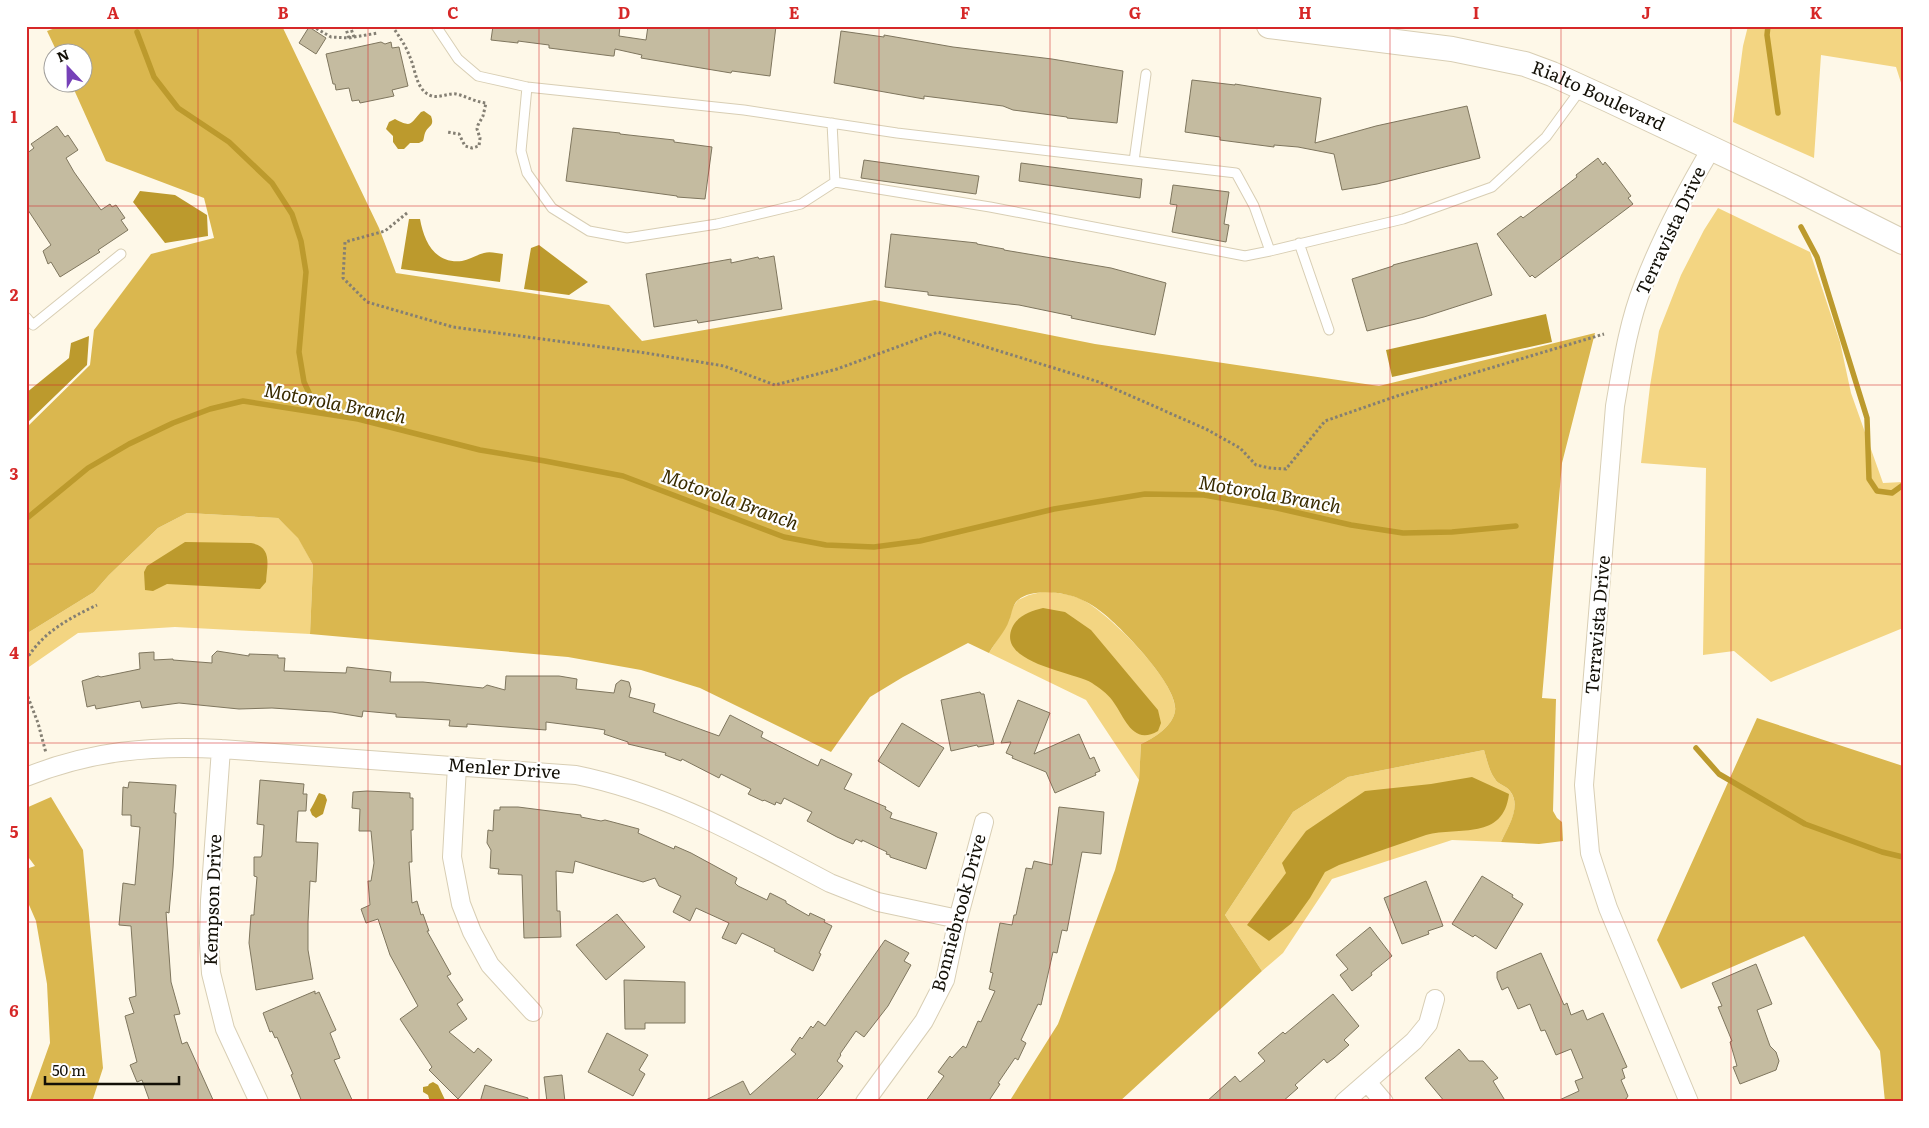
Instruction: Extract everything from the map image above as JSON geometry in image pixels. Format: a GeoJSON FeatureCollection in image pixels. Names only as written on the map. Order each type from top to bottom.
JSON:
{"type":"FeatureCollection","features":[{"type":"Feature","properties":{"kind":"street","name":"Rialto Boulevard"},"geometry":{"type":"LineString","coordinates":[[1269,26],[1452,49],[1525,64],[1582,88],[1791,186],[1903,242]]}},
{"type":"Feature","properties":{"kind":"street","name":"Terravista Drive"},"geometry":{"type":"LineString","coordinates":[[1689,1102],[1598,881],[1590,853],[1584,785],[1615,406],[1623,360],[1642,288],[1676,212],[1711,149]]}},
{"type":"Feature","properties":{"kind":"street","name":"Menler Drive"},"geometry":{"type":"LineString","coordinates":[[26,777],[65,763],[124,751],[168,747],[221,749],[576,775],[610,782],[650,794],[689,810],[830,883],[854,893],[878,902],[958,919]]}},
{"type":"Feature","properties":{"kind":"street","name":"Kempson Drive"},"geometry":{"type":"LineString","coordinates":[[221,749],[208,942],[211,973],[225,1029],[258,1102]]}},
{"type":"Feature","properties":{"kind":"street"},"geometry":{"type":"LineString","coordinates":[[457,766],[452,857],[461,904],[472,932],[490,965],[533,1012]]}},
{"type":"Feature","properties":{"kind":"street","name":"Bonniebrook Drive"},"geometry":{"type":"LineString","coordinates":[[865,1102],[924,1021],[936,1001],[945,980],[958,919],[984,822]]}},
{"type":"Feature","properties":{"kind":"street"},"geometry":{"type":"LineString","coordinates":[[1344,1102],[1414,1041],[1428,1024],[1435,999]]}},
{"type":"Feature","properties":{"kind":"street"},"geometry":{"type":"LineString","coordinates":[[1367,1082],[1384,1102]]}},
{"type":"Feature","properties":{"kind":"lane"},"geometry":{"type":"LineString","coordinates":[[436,26],[458,59],[478,76],[527,86],[744,110],[898,133],[1236,173],[1254,206],[1270,250]]}},
{"type":"Feature","properties":{"kind":"lane"},"geometry":{"type":"LineString","coordinates":[[1134,161],[1146,74]]}},
{"type":"Feature","properties":{"kind":"lane"},"geometry":{"type":"LineString","coordinates":[[527,86],[521,151],[527,174],[552,208],[589,231],[627,238],[717,224],[801,204],[835,182],[990,207],[1245,256],[1402,219],[1492,187],[1546,136],[1582,88]]}},
{"type":"Feature","properties":{"kind":"lane"},"geometry":{"type":"LineString","coordinates":[[832,123],[835,182]]}},
{"type":"Feature","properties":{"kind":"lane"},"geometry":{"type":"LineString","coordinates":[[1299,243],[1329,330]]}},
{"type":"Feature","properties":{"kind":"lane"},"geometry":{"type":"LineString","coordinates":[[26,317],[33,325],[121,254]]}},
{"type":"Feature","properties":{"kind":"path"},"geometry":{"type":"LineString","coordinates":[[312,26],[330,37],[348,38],[378,33]]}},
{"type":"Feature","properties":{"kind":"path"},"geometry":{"type":"LineString","coordinates":[[345,26],[348,38]]}},
{"type":"Feature","properties":{"kind":"path"},"geometry":{"type":"LineString","coordinates":[[350,26],[354,37]]}},
{"type":"Feature","properties":{"kind":"path"},"geometry":{"type":"LineString","coordinates":[[392,26],[410,57],[418,82],[423,90],[435,97],[455,94],[486,103],[484,116],[478,125],[479,146],[472,148],[465,146],[459,134],[447,132]]}},
{"type":"Feature","properties":{"kind":"path"},"geometry":{"type":"LineString","coordinates":[[407,213],[385,231],[345,242],[343,278],[367,302],[453,327],[646,353],[724,366],[775,385],[837,369],[938,332],[1099,382],[1206,428],[1240,448],[1256,465],[1270,468],[1286,469],[1325,421],[1397,396],[1604,334]]}},
{"type":"Feature","properties":{"kind":"path"},"geometry":{"type":"LineString","coordinates":[[26,660],[36,644],[51,632],[73,617],[97,605]]}},
{"type":"Feature","properties":{"kind":"path"},"geometry":{"type":"LineString","coordinates":[[26,692],[45,748]]}},
{"type":"Feature","properties":{"kind":"shaded area"},"geometry":{"type":"Polygon","coordinates":[[[61,26],[282,26],[379,228],[396,273],[609,305],[642,341],[875,300],[1095,344],[1379,386],[1595,333],[1562,463],[1542,698],[1556,699],[1553,811],[1562,822],[1563,841],[1539,844],[1501,842],[1513,816],[1515,803],[1510,791],[1498,783],[1493,776],[1484,750],[1348,777],[1293,812],[1225,915],[1262,971],[1119,1102],[1009,1102],[1058,1024],[1115,870],[1139,780],[1141,744],[1157,735],[1167,726],[1171,722],[1175,711],[1174,701],[1169,689],[1151,662],[1108,617],[1084,601],[1049,592],[1024,596],[1014,604],[1007,625],[989,653],[968,643],[903,677],[870,697],[831,752],[700,688],[641,670],[568,657],[310,634],[313,565],[298,538],[278,518],[187,513],[158,528],[94,592],[26,634],[26,428],[90,365],[94,330],[151,254],[214,238],[204,198],[106,161],[75,92],[92,92],[92,42],[52,42],[47,31],[61,26]]]}},
{"type":"Feature","properties":{"kind":"shaded area"},"geometry":{"type":"Polygon","coordinates":[[[1748,26],[1903,26],[1903,89],[1896,67],[1821,55],[1814,158],[1733,122],[1743,46],[1748,26]]]}},
{"type":"Feature","properties":{"kind":"shaded area"},"geometry":{"type":"Polygon","coordinates":[[[424,111],[431,116],[432,124],[426,130],[423,141],[410,143],[404,149],[398,149],[393,142],[393,136],[386,129],[389,122],[395,119],[408,124],[424,111]]]}},
{"type":"Feature","properties":{"kind":"shaded area"},"geometry":{"type":"Polygon","coordinates":[[[140,191],[175,195],[207,215],[208,236],[165,243],[133,202],[140,191]]]}},
{"type":"Feature","properties":{"kind":"shaded area"},"geometry":{"type":"Polygon","coordinates":[[[1718,208],[1810,252],[1840,342],[1851,393],[1883,483],[1903,482],[1903,628],[1771,682],[1734,651],[1703,655],[1706,468],[1641,463],[1659,331],[1681,275],[1704,230],[1718,208]]]}},
{"type":"Feature","properties":{"kind":"shaded area"},"geometry":{"type":"Polygon","coordinates":[[[409,219],[420,219],[428,243],[437,255],[444,259],[462,261],[486,252],[503,254],[500,282],[401,269],[409,219]]]}},
{"type":"Feature","properties":{"kind":"shaded area"},"geometry":{"type":"Polygon","coordinates":[[[539,245],[588,282],[569,295],[524,289],[531,248],[539,245]]]}},
{"type":"Feature","properties":{"kind":"shaded area"},"geometry":{"type":"Polygon","coordinates":[[[1546,314],[1552,342],[1392,377],[1386,350],[1546,314]]]}},
{"type":"Feature","properties":{"kind":"shaded area"},"geometry":{"type":"Polygon","coordinates":[[[89,336],[87,365],[26,424],[26,393],[69,358],[71,343],[89,336]]]}},
{"type":"Feature","properties":{"kind":"shaded area"},"geometry":{"type":"Polygon","coordinates":[[[187,513],[278,518],[298,537],[313,565],[310,634],[175,627],[78,633],[26,669],[26,634],[94,592],[158,528],[187,513]]]}},
{"type":"Feature","properties":{"kind":"shaded area"},"geometry":{"type":"Polygon","coordinates":[[[185,542],[251,543],[258,545],[266,553],[266,582],[260,589],[167,584],[153,591],[145,590],[144,572],[147,566],[185,542]]]}},
{"type":"Feature","properties":{"kind":"shaded area"},"geometry":{"type":"Polygon","coordinates":[[[1046,591],[1079,598],[1106,616],[1153,665],[1173,698],[1175,711],[1171,722],[1157,735],[1141,744],[1139,780],[1086,700],[989,653],[1009,621],[1012,608],[1018,600],[1046,591]]]}},
{"type":"Feature","properties":{"kind":"shaded area"},"geometry":{"type":"Polygon","coordinates":[[[1043,608],[1065,612],[1091,630],[1158,710],[1161,723],[1158,731],[1149,735],[1135,732],[1130,728],[1110,698],[1092,683],[1039,664],[1026,658],[1016,650],[1010,640],[1012,628],[1025,614],[1043,608]]]}},
{"type":"Feature","properties":{"kind":"shaded area"},"geometry":{"type":"Polygon","coordinates":[[[1757,718],[1903,766],[1903,1102],[1885,1102],[1880,1051],[1804,936],[1681,989],[1657,940],[1757,718]]]}},
{"type":"Feature","properties":{"kind":"shaded area"},"geometry":{"type":"Polygon","coordinates":[[[1484,750],[1493,776],[1498,783],[1510,791],[1515,804],[1513,817],[1501,842],[1452,840],[1332,879],[1283,953],[1262,971],[1225,915],[1293,812],[1348,777],[1484,750]]]}},
{"type":"Feature","properties":{"kind":"shaded area"},"geometry":{"type":"Polygon","coordinates":[[[1472,777],[1509,794],[1505,809],[1498,819],[1489,825],[1478,829],[1426,835],[1339,865],[1325,872],[1310,898],[1292,923],[1269,941],[1247,925],[1286,873],[1282,863],[1306,831],[1365,791],[1431,784],[1472,777]]]}},
{"type":"Feature","properties":{"kind":"shaded area"},"geometry":{"type":"Polygon","coordinates":[[[319,793],[325,795],[327,800],[323,814],[316,818],[310,810],[319,793]]]}},
{"type":"Feature","properties":{"kind":"shaded area"},"geometry":{"type":"Polygon","coordinates":[[[51,797],[83,850],[103,1068],[92,1102],[29,1102],[50,1043],[47,984],[36,921],[26,898],[26,869],[35,866],[26,854],[26,808],[51,797]]]}},
{"type":"Feature","properties":{"kind":"shaded area"},"geometry":{"type":"Polygon","coordinates":[[[433,1082],[438,1085],[446,1102],[430,1102],[428,1095],[423,1092],[423,1087],[433,1082]]]}},
{"type":"Feature","properties":{"kind":"building"},"geometry":{"type":"Polygon","coordinates":[[[493,26],[620,26],[619,36],[646,40],[648,26],[776,26],[770,76],[732,71],[731,73],[641,58],[642,55],[615,49],[614,56],[612,56],[549,48],[549,45],[491,40],[493,26]]]}},
{"type":"Feature","properties":{"kind":"building"},"geometry":{"type":"Polygon","coordinates":[[[309,27],[326,38],[316,54],[299,43],[309,27]]]}},
{"type":"Feature","properties":{"kind":"building"},"geometry":{"type":"Polygon","coordinates":[[[841,31],[884,37],[884,35],[953,47],[1052,59],[1123,71],[1117,123],[1067,118],[1013,110],[1003,106],[924,96],[924,99],[834,83],[841,31]]]}},
{"type":"Feature","properties":{"kind":"building"},"geometry":{"type":"Polygon","coordinates":[[[381,42],[385,44],[391,42],[392,48],[399,47],[408,86],[392,90],[394,96],[360,103],[359,100],[352,101],[349,88],[336,90],[326,54],[381,42]]]}},
{"type":"Feature","properties":{"kind":"building"},"geometry":{"type":"Polygon","coordinates":[[[1192,80],[1235,84],[1321,98],[1315,143],[1376,126],[1467,106],[1480,158],[1377,184],[1342,190],[1334,154],[1298,147],[1274,145],[1274,147],[1220,140],[1220,137],[1185,132],[1192,80]]]}},
{"type":"Feature","properties":{"kind":"building"},"geometry":{"type":"Polygon","coordinates":[[[57,126],[65,137],[68,135],[78,150],[66,158],[74,172],[101,210],[110,204],[112,207],[116,205],[125,218],[121,220],[128,230],[98,250],[100,252],[60,277],[51,262],[48,264],[43,251],[51,245],[26,207],[26,154],[34,148],[31,144],[57,126]]]}},
{"type":"Feature","properties":{"kind":"building"},"geometry":{"type":"Polygon","coordinates":[[[573,128],[674,140],[674,142],[712,147],[705,199],[677,197],[566,181],[573,128]]]}},
{"type":"Feature","properties":{"kind":"building"},"geometry":{"type":"Polygon","coordinates":[[[1598,158],[1603,165],[1605,162],[1610,168],[1631,196],[1628,198],[1633,204],[1535,278],[1532,275],[1530,277],[1497,234],[1521,216],[1523,218],[1555,194],[1598,158]]]}},
{"type":"Feature","properties":{"kind":"building"},"geometry":{"type":"Polygon","coordinates":[[[864,160],[979,176],[976,194],[861,178],[864,160]]]}},
{"type":"Feature","properties":{"kind":"building"},"geometry":{"type":"Polygon","coordinates":[[[1021,163],[1142,179],[1140,198],[1019,181],[1021,163]]]}},
{"type":"Feature","properties":{"kind":"building"},"geometry":{"type":"Polygon","coordinates":[[[1173,185],[1229,192],[1224,224],[1229,225],[1226,242],[1172,232],[1177,205],[1170,204],[1173,185]]]}},
{"type":"Feature","properties":{"kind":"building"},"geometry":{"type":"Polygon","coordinates":[[[891,234],[977,243],[1004,250],[1111,268],[1166,283],[1155,335],[1019,305],[928,295],[928,292],[885,287],[891,234]]]}},
{"type":"Feature","properties":{"kind":"building"},"geometry":{"type":"Polygon","coordinates":[[[1477,243],[1492,295],[1424,317],[1367,331],[1352,279],[1393,265],[1477,243]]]}},
{"type":"Feature","properties":{"kind":"building"},"geometry":{"type":"Polygon","coordinates":[[[774,256],[782,309],[698,323],[697,320],[654,327],[646,274],[731,259],[731,263],[758,257],[759,259],[774,256]]]}},
{"type":"Feature","properties":{"kind":"building"},"geometry":{"type":"Polygon","coordinates":[[[217,651],[249,656],[249,654],[278,655],[278,658],[285,658],[284,671],[346,673],[347,667],[391,672],[390,682],[423,682],[483,688],[487,685],[505,690],[506,676],[559,676],[577,679],[576,689],[614,693],[616,684],[621,680],[629,682],[631,689],[629,697],[655,704],[653,712],[719,736],[730,715],[763,732],[761,737],[818,766],[821,759],[852,774],[844,789],[886,807],[885,809],[892,813],[890,818],[937,833],[926,869],[890,857],[890,855],[886,854],[887,852],[862,840],[862,842],[856,839],[853,844],[837,837],[807,821],[812,812],[784,798],[781,804],[776,802],[775,805],[763,801],[748,794],[751,789],[721,774],[719,778],[682,759],[681,761],[665,755],[666,753],[628,744],[628,742],[604,734],[605,730],[593,728],[546,722],[546,730],[467,724],[467,727],[449,726],[450,720],[396,717],[396,714],[363,711],[362,717],[332,712],[272,708],[239,709],[179,703],[142,708],[140,701],[96,709],[95,705],[87,707],[82,681],[98,676],[140,669],[139,653],[154,652],[154,660],[173,659],[212,663],[212,656],[217,651]]]}},
{"type":"Feature","properties":{"kind":"building"},"geometry":{"type":"Polygon","coordinates":[[[980,692],[984,694],[994,744],[978,747],[977,745],[951,751],[941,700],[980,692]]]}},
{"type":"Feature","properties":{"kind":"building"},"geometry":{"type":"Polygon","coordinates":[[[1018,700],[1050,713],[1034,754],[1079,734],[1090,759],[1094,757],[1100,771],[1095,773],[1096,775],[1055,793],[1046,772],[1012,758],[1013,756],[1006,753],[1011,742],[1001,743],[1018,700]]]}},
{"type":"Feature","properties":{"kind":"building"},"geometry":{"type":"Polygon","coordinates":[[[902,723],[944,748],[919,787],[878,761],[902,723]]]}},
{"type":"Feature","properties":{"kind":"building"},"geometry":{"type":"Polygon","coordinates":[[[260,780],[304,784],[303,794],[307,794],[306,811],[298,811],[296,842],[318,843],[316,882],[310,881],[308,922],[308,950],[313,979],[256,990],[249,943],[251,915],[254,915],[257,877],[254,876],[254,857],[261,857],[262,855],[264,825],[257,824],[260,780]]]}},
{"type":"Feature","properties":{"kind":"building"},"geometry":{"type":"Polygon","coordinates":[[[129,782],[176,785],[173,868],[169,913],[166,912],[171,982],[180,1014],[174,1015],[182,1044],[187,1042],[214,1102],[150,1102],[142,1080],[137,1082],[130,1065],[137,1062],[125,1016],[134,1013],[129,998],[136,996],[131,926],[119,925],[123,883],[135,885],[140,827],[131,826],[131,815],[122,815],[123,787],[128,788],[129,782]]]}},
{"type":"Feature","properties":{"kind":"building"},"geometry":{"type":"Polygon","coordinates":[[[353,792],[410,793],[410,798],[413,798],[412,862],[409,862],[412,903],[417,901],[429,931],[427,931],[451,974],[447,976],[463,1000],[457,1004],[467,1019],[449,1032],[474,1053],[478,1048],[492,1060],[458,1099],[429,1070],[432,1067],[400,1019],[418,1006],[390,955],[378,919],[366,923],[361,909],[370,905],[368,881],[371,881],[374,863],[371,831],[359,831],[360,809],[352,808],[353,792]]]}},
{"type":"Feature","properties":{"kind":"building"},"geometry":{"type":"Polygon","coordinates":[[[500,807],[518,807],[581,815],[581,817],[605,820],[639,829],[638,833],[674,849],[675,846],[691,853],[737,878],[735,883],[738,886],[767,900],[770,893],[809,916],[810,913],[825,920],[824,922],[832,926],[813,971],[742,933],[736,944],[722,938],[729,923],[696,908],[690,921],[673,912],[681,896],[659,886],[655,878],[643,882],[575,861],[573,873],[556,871],[557,911],[560,911],[561,937],[524,938],[522,875],[498,874],[499,869],[490,868],[491,850],[487,843],[488,830],[493,831],[494,810],[500,810],[500,807]]]}},
{"type":"Feature","properties":{"kind":"building"},"geometry":{"type":"Polygon","coordinates":[[[1059,807],[1104,812],[1101,854],[1082,852],[1067,931],[1062,930],[1057,953],[1053,952],[1041,1005],[1038,1004],[1021,1040],[1026,1043],[1018,1060],[1015,1058],[988,1102],[925,1102],[944,1076],[938,1072],[950,1056],[952,1058],[963,1046],[966,1048],[978,1021],[981,1022],[995,991],[989,989],[993,973],[990,972],[1000,923],[1012,925],[1026,868],[1032,869],[1034,861],[1052,865],[1059,807]]]}},
{"type":"Feature","properties":{"kind":"building"},"geometry":{"type":"Polygon","coordinates":[[[1482,876],[1513,895],[1512,897],[1523,904],[1496,949],[1475,935],[1473,937],[1452,924],[1482,876]]]}},
{"type":"Feature","properties":{"kind":"building"},"geometry":{"type":"Polygon","coordinates":[[[1426,881],[1443,926],[1428,931],[1429,934],[1402,944],[1384,898],[1426,881]]]}},
{"type":"Feature","properties":{"kind":"building"},"geometry":{"type":"Polygon","coordinates":[[[617,914],[645,947],[606,980],[576,945],[617,914]]]}},
{"type":"Feature","properties":{"kind":"building"},"geometry":{"type":"Polygon","coordinates":[[[1370,927],[1392,956],[1352,991],[1340,975],[1348,969],[1336,955],[1370,927]]]}},
{"type":"Feature","properties":{"kind":"building"},"geometry":{"type":"Polygon","coordinates":[[[885,940],[909,953],[904,961],[911,965],[888,1006],[864,1037],[856,1031],[837,1061],[843,1066],[814,1102],[702,1102],[743,1081],[750,1095],[796,1054],[791,1050],[811,1026],[813,1028],[818,1021],[825,1026],[885,940]]]}},
{"type":"Feature","properties":{"kind":"building"},"geometry":{"type":"Polygon","coordinates":[[[1541,953],[1564,1005],[1567,1003],[1571,1015],[1583,1010],[1587,1020],[1603,1013],[1627,1067],[1622,1069],[1625,1078],[1621,1080],[1628,1096],[1626,1099],[1619,1102],[1555,1102],[1579,1091],[1575,1081],[1583,1078],[1571,1049],[1556,1055],[1545,1030],[1541,1031],[1530,1004],[1518,1009],[1508,987],[1502,990],[1497,978],[1497,972],[1541,953]]]}},
{"type":"Feature","properties":{"kind":"building"},"geometry":{"type":"Polygon","coordinates":[[[1756,964],[1772,1004],[1757,1010],[1770,1046],[1776,1052],[1779,1061],[1776,1070],[1740,1084],[1733,1067],[1737,1066],[1730,1042],[1732,1041],[1718,1007],[1722,1006],[1712,983],[1756,964]]]}},
{"type":"Feature","properties":{"kind":"building"},"geometry":{"type":"Polygon","coordinates":[[[624,980],[685,982],[685,1023],[645,1023],[645,1029],[625,1029],[624,980]]]}},
{"type":"Feature","properties":{"kind":"building"},"geometry":{"type":"Polygon","coordinates":[[[315,991],[315,994],[319,992],[336,1030],[330,1033],[340,1058],[334,1060],[353,1102],[302,1102],[291,1075],[293,1074],[277,1037],[275,1038],[272,1031],[270,1032],[263,1013],[315,991]]]}},
{"type":"Feature","properties":{"kind":"building"},"geometry":{"type":"Polygon","coordinates":[[[1333,994],[1359,1026],[1344,1040],[1349,1045],[1334,1058],[1327,1063],[1324,1059],[1295,1085],[1298,1088],[1282,1102],[1206,1102],[1235,1076],[1240,1082],[1265,1061],[1258,1053],[1283,1032],[1285,1034],[1333,994]]]}},
{"type":"Feature","properties":{"kind":"building"},"geometry":{"type":"Polygon","coordinates":[[[607,1033],[648,1055],[639,1070],[645,1074],[633,1096],[588,1072],[607,1033]]]}},
{"type":"Feature","properties":{"kind":"building"},"geometry":{"type":"Polygon","coordinates":[[[1459,1049],[1469,1061],[1483,1061],[1498,1078],[1493,1081],[1506,1102],[1445,1102],[1425,1078],[1459,1049]]]}},
{"type":"Feature","properties":{"kind":"building"},"geometry":{"type":"Polygon","coordinates":[[[562,1075],[565,1102],[547,1102],[544,1077],[562,1075]]]}},
{"type":"Feature","properties":{"kind":"building"},"geometry":{"type":"Polygon","coordinates":[[[485,1085],[528,1098],[527,1102],[480,1102],[485,1085]]]}},
{"type":"Feature","properties":{"kind":"waterway"},"geometry":{"type":"LineString","coordinates":[[1768,26],[1767,35],[1778,113]]}},
{"type":"Feature","properties":{"kind":"waterway"},"geometry":{"type":"LineString","coordinates":[[137,32],[154,77],[178,108],[229,142],[272,183],[292,214],[301,241],[306,272],[299,352],[304,382],[318,412]]}},
{"type":"Feature","properties":{"kind":"waterway"},"geometry":{"type":"LineString","coordinates":[[1801,227],[1817,257],[1867,418],[1869,479],[1877,491],[1892,493],[1903,485]]}},
{"type":"Feature","properties":{"kind":"waterway","name":"Motorola Branch"},"geometry":{"type":"LineString","coordinates":[[26,519],[88,468],[129,444],[173,423],[210,409],[243,401],[358,419],[480,450],[623,476],[784,537],[826,545],[874,547],[920,541],[1054,509],[1145,494],[1204,495],[1277,508],[1351,525],[1403,533],[1452,532],[1516,526]]}},
{"type":"Feature","properties":{"kind":"waterway","name":"Motorola Branch"},"geometry":{"type":"LineString","coordinates":[[1696,748],[1719,774],[1805,824],[1882,852],[1903,857]]}}]}
